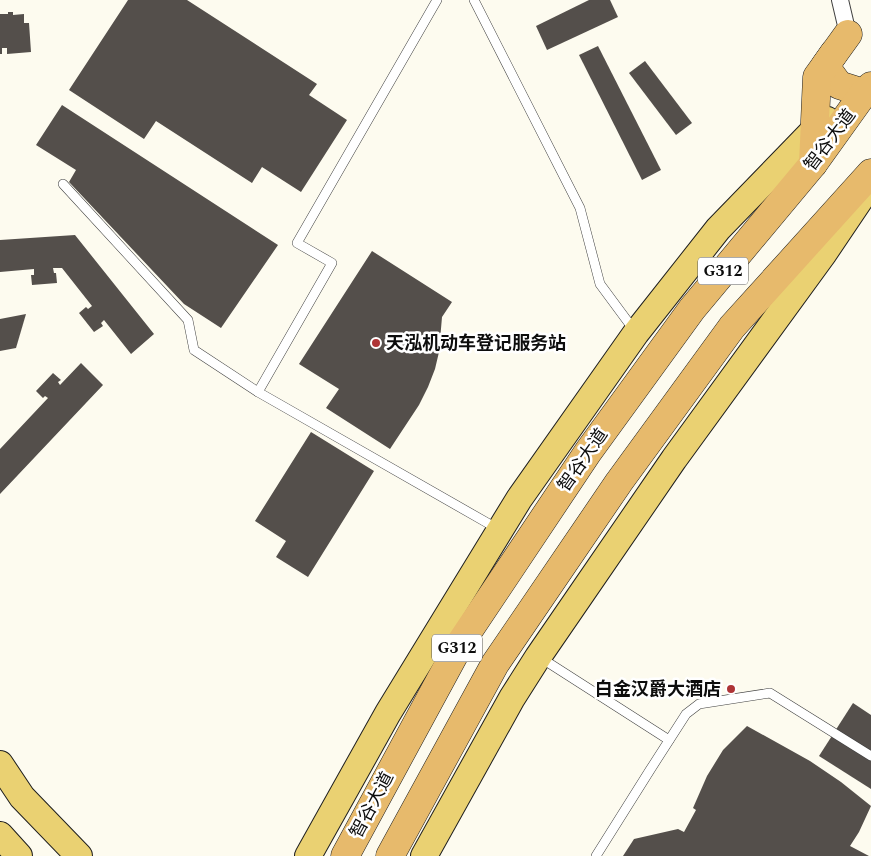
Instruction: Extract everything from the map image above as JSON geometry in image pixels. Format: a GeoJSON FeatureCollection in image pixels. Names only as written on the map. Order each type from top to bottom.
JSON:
{"type":"FeatureCollection","features":[{"type":"Feature","properties":{"kind":"highway"},"geometry":{"type":"LineString","coordinates":[[848,34],[825,66],[839,85],[868,90]]}},
{"type":"Feature","properties":{"kind":"highway"},"geometry":{"type":"LineString","coordinates":[[813,164],[817,77],[848,34]]}},
{"type":"Feature","properties":{"kind":"highway","name":"智谷大道"},"geometry":{"type":"LineString","coordinates":[[345,856],[461,642],[588,452],[692,308],[813,164],[868,90]]}},
{"type":"Feature","properties":{"kind":"highway","name":"G312"},"geometry":{"type":"LineString","coordinates":[[390,856],[495,664],[618,482],[732,327],[871,173]]}},
{"type":"Feature","properties":{"kind":"main road"},"geometry":{"type":"LineString","coordinates":[[308,856],[388,713],[519,499],[636,333],[718,229],[814,130],[868,90]]}},
{"type":"Feature","properties":{"kind":"main road"},"geometry":{"type":"LineString","coordinates":[[424,856],[512,698],[538,656],[674,459],[824,253],[871,183]]}},
{"type":"Feature","properties":{"kind":"main road"},"geometry":{"type":"LineString","coordinates":[[0,764],[22,798],[79,856]]}},
{"type":"Feature","properties":{"kind":"main road"},"geometry":{"type":"LineString","coordinates":[[0,835],[19,856]]}},
{"type":"Feature","properties":{"kind":"street"},"geometry":{"type":"LineString","coordinates":[[840,0],[848,34]]}},
{"type":"Feature","properties":{"kind":"lane"},"geometry":{"type":"LineString","coordinates":[[258,392],[332,263],[297,243],[437,0]]}},
{"type":"Feature","properties":{"kind":"lane"},"geometry":{"type":"LineString","coordinates":[[474,0],[580,208],[600,284],[636,333]]}},
{"type":"Feature","properties":{"kind":"lane"},"geometry":{"type":"LineString","coordinates":[[63,184],[188,320],[194,350],[258,392],[500,530]]}},
{"type":"Feature","properties":{"kind":"lane"},"geometry":{"type":"LineString","coordinates":[[538,656],[670,740]]}},
{"type":"Feature","properties":{"kind":"lane"},"geometry":{"type":"LineString","coordinates":[[596,856],[686,714],[699,704],[770,693],[871,756]]}},
{"type":"Feature","properties":{"kind":"building"},"geometry":{"type":"Polygon","coordinates":[[[128,0],[187,0],[317,84],[309,95],[347,120],[301,192],[262,167],[252,183],[156,121],[144,139],[69,90],[128,0]]]}},
{"type":"Feature","properties":{"kind":"building"},"geometry":{"type":"Polygon","coordinates":[[[589,0],[610,0],[618,17],[547,50],[536,26],[589,0]]]}},
{"type":"Feature","properties":{"kind":"building"},"geometry":{"type":"Polygon","coordinates":[[[8,12],[13,12],[13,15],[24,14],[24,23],[29,23],[31,52],[7,54],[7,48],[2,48],[2,54],[0,54],[0,14],[8,14],[8,12]]]}},
{"type":"Feature","properties":{"kind":"building"},"geometry":{"type":"Polygon","coordinates":[[[598,46],[661,170],[642,180],[579,55],[598,46]]]}},
{"type":"Feature","properties":{"kind":"building"},"geometry":{"type":"Polygon","coordinates":[[[645,61],[692,123],[676,135],[629,73],[645,61]]]}},
{"type":"Feature","properties":{"kind":"building"},"geometry":{"type":"Polygon","coordinates":[[[62,105],[278,245],[221,328],[184,304],[69,182],[76,170],[36,145],[62,105]]]}},
{"type":"Feature","properties":{"kind":"building"},"geometry":{"type":"Polygon","coordinates":[[[75,235],[154,334],[131,354],[104,320],[101,323],[103,326],[94,332],[79,313],[86,307],[88,309],[92,306],[62,268],[53,268],[54,273],[56,273],[57,283],[32,285],[31,275],[34,275],[34,269],[0,272],[0,240],[75,235]]]}},
{"type":"Feature","properties":{"kind":"building","name":"天泓机动车登记服务站"},"geometry":{"type":"Polygon","coordinates":[[[372,251],[452,302],[442,317],[439,352],[428,387],[419,405],[390,449],[326,408],[339,389],[299,364],[372,251]]]}},
{"type":"Feature","properties":{"kind":"building"},"geometry":{"type":"Polygon","coordinates":[[[26,314],[16,348],[0,351],[0,319],[26,314]]]}},
{"type":"Feature","properties":{"kind":"building"},"geometry":{"type":"Polygon","coordinates":[[[81,363],[103,385],[0,494],[0,449],[48,398],[45,396],[43,398],[36,391],[53,373],[61,380],[58,382],[60,385],[81,363]]]}},
{"type":"Feature","properties":{"kind":"building"},"geometry":{"type":"Polygon","coordinates":[[[311,432],[374,471],[308,577],[276,557],[286,541],[255,521],[311,432]]]}},
{"type":"Feature","properties":{"kind":"building"},"geometry":{"type":"Polygon","coordinates":[[[853,703],[871,715],[871,789],[819,756],[853,703]]]}},
{"type":"Feature","properties":{"kind":"building"},"geometry":{"type":"Polygon","coordinates":[[[747,726],[810,761],[841,782],[871,806],[850,846],[869,856],[623,856],[634,839],[678,829],[684,832],[696,810],[693,808],[707,776],[723,750],[747,726]]]}},
{"type":"Feature","properties":{"kind":"place","name":"天泓机动车登记服务站"},"geometry":{"type":"Point","coordinates":[376,343]}},
{"type":"Feature","properties":{"kind":"place","name":"白金汉爵大酒店"},"geometry":{"type":"Point","coordinates":[731,689]}}]}
